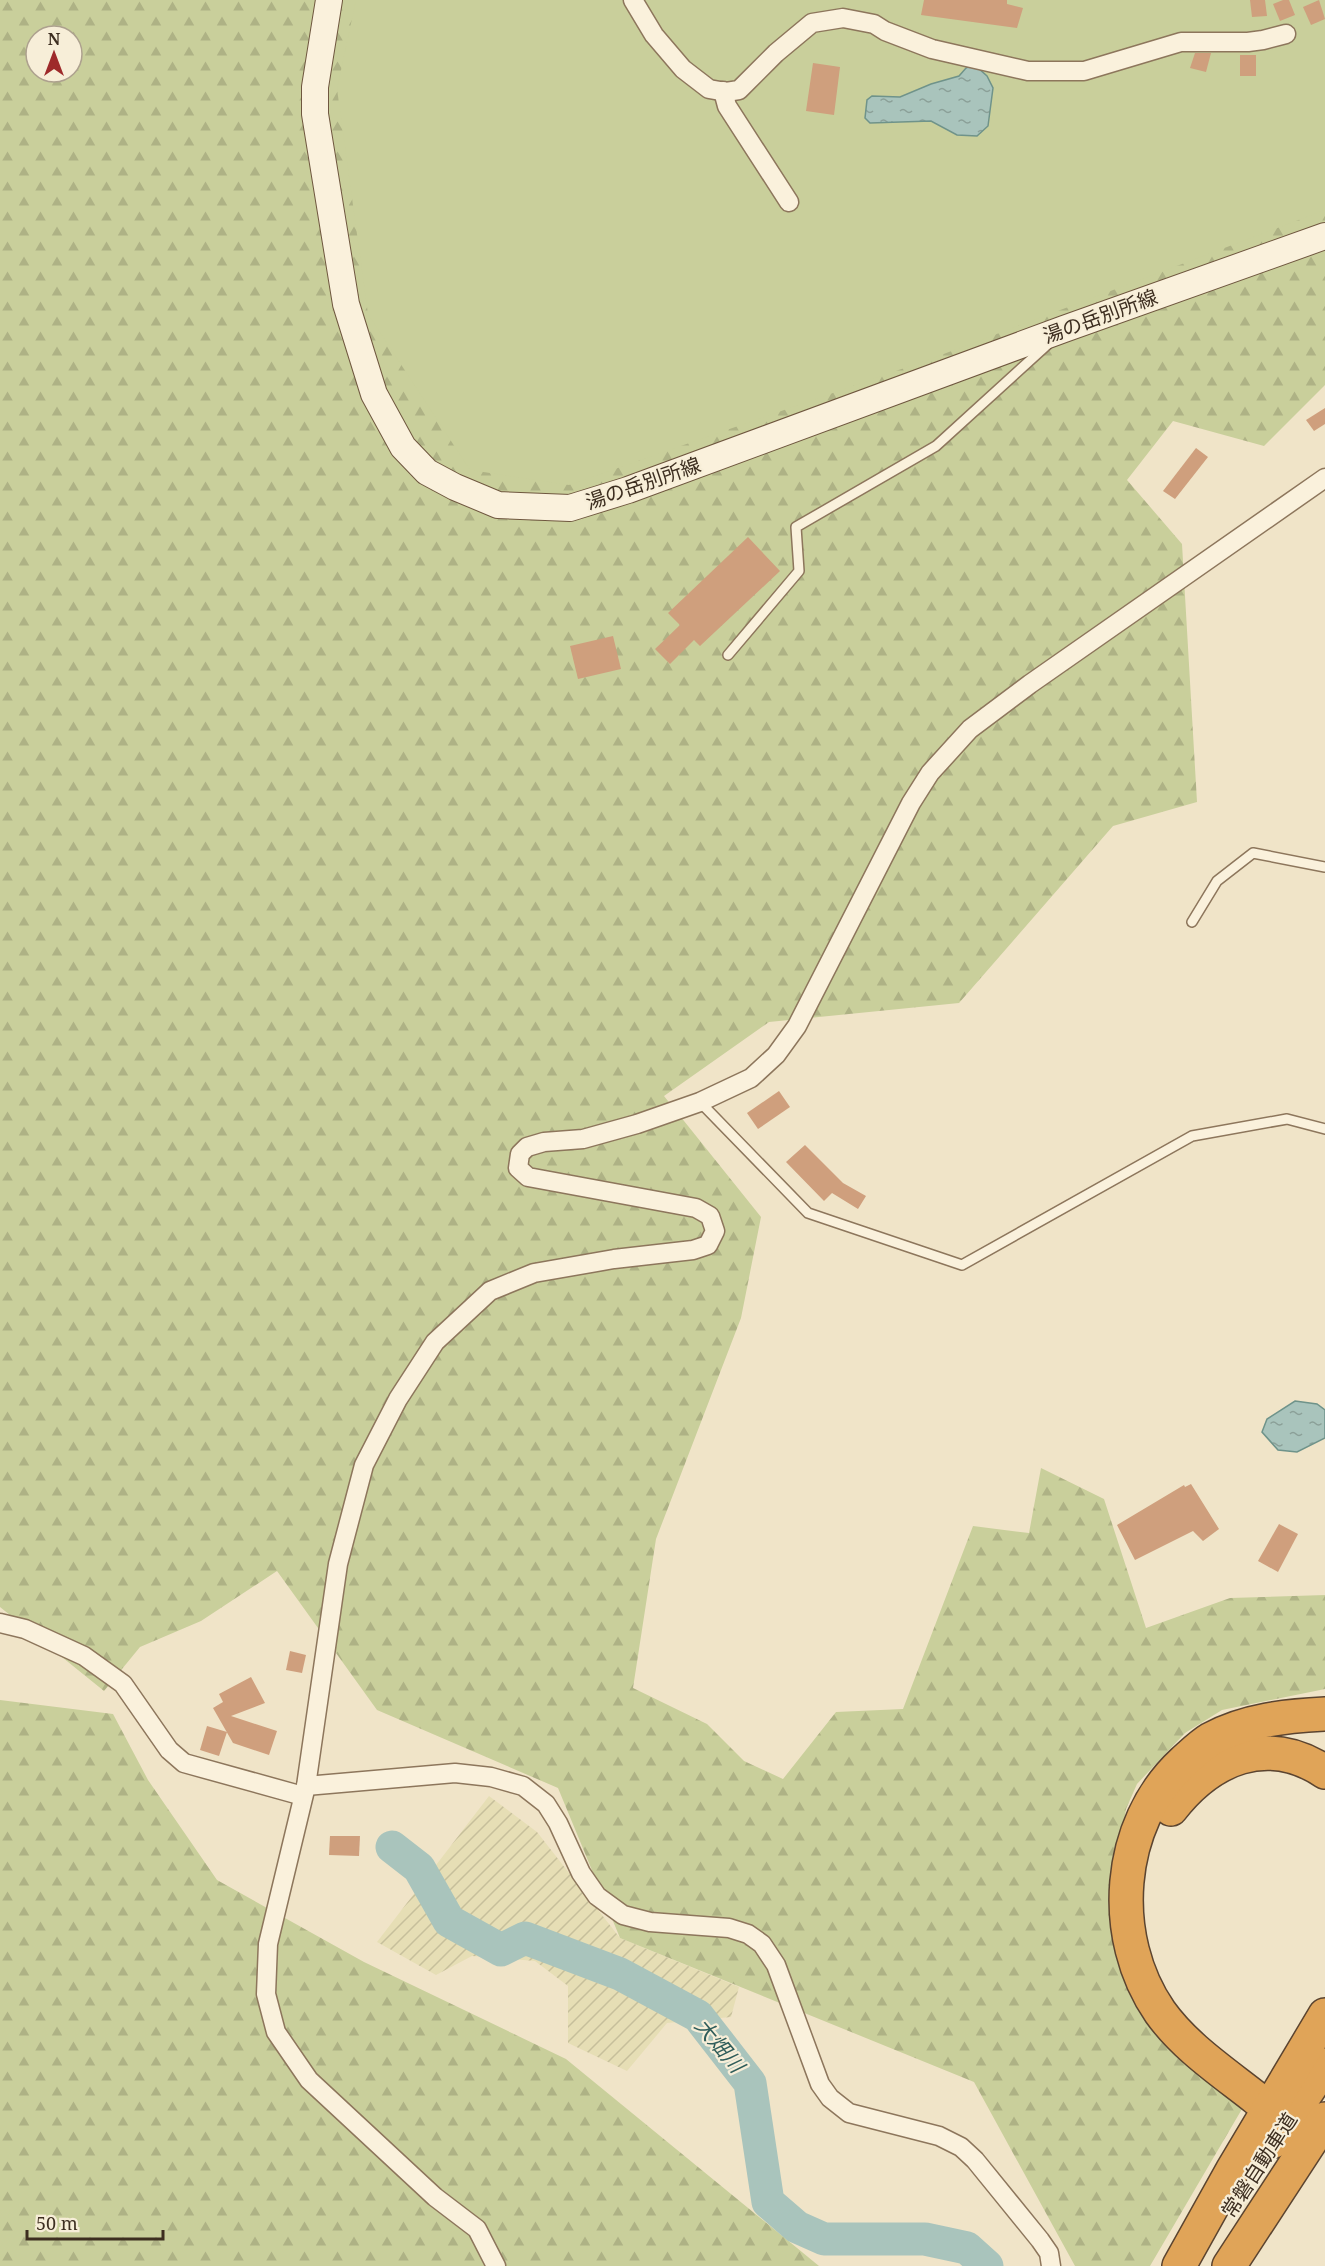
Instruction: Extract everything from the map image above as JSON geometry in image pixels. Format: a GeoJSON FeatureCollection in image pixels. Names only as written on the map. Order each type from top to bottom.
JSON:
{"type":"FeatureCollection","features":[{"type":"Feature","properties":{"kind":"highway"},"geometry":{"type":"LineString","coordinates":[[1325,1714],[1269,1719],[1234,1728],[1209,1740],[1172,1772],[1158,1792],[1143,1816],[1133,1841],[1128,1865],[1127,1922],[1143,1980],[1159,2010],[1179,2036],[1263,2090],[1224,2049],[1192,2020],[1166,1984],[1149,1932],[1146,1901],[1147,1880],[1157,1835],[1168,1812],[1202,1776],[1219,1765],[1259,1753],[1278,1753],[1298,1758],[1325,1772]]}},
{"type":"Feature","properties":{"kind":"highway"},"geometry":{"type":"LineString","coordinates":[[1179,2266],[1232,2171],[1325,2015]]}},
{"type":"Feature","properties":{"kind":"highway","name":"常磐自動車道"},"geometry":{"type":"LineString","coordinates":[[1194,2266],[1325,2065]]}},
{"type":"Feature","properties":{"kind":"highway","name":"常磐自動車道"},"geometry":{"type":"LineString","coordinates":[[1229,2266],[1325,2119]]}},
{"type":"Feature","properties":{"kind":"main road","name":"湯の岳別所線"},"geometry":{"type":"LineString","coordinates":[[329,0],[315,87],[315,114],[346,304],[374,394],[403,447],[427,472],[455,487],[498,505],[570,508],[628,490],[1064,329],[1325,236]]}},
{"type":"Feature","properties":{"kind":"street"},"geometry":{"type":"LineString","coordinates":[[633,0],[654,35],[683,69],[709,89],[723,91],[739,90],[812,23],[843,18],[874,24],[885,31],[932,49],[1028,71],[1084,71],[1181,42],[1248,42],[1286,34]]}},
{"type":"Feature","properties":{"kind":"street"},"geometry":{"type":"LineString","coordinates":[[723,91],[727,106],[789,202]]}},
{"type":"Feature","properties":{"kind":"street"},"geometry":{"type":"LineString","coordinates":[[496,2266],[477,2229],[435,2197],[309,2080],[276,2032],[266,1994],[268,1944],[305,1791],[338,1564],[364,1465],[398,1399],[435,1342],[490,1291],[534,1273],[614,1259],[693,1250],[708,1245],[715,1231],[710,1216],[696,1208],[528,1177],[518,1168],[520,1154],[527,1147],[544,1142],[583,1139],[637,1124],[699,1102],[751,1078],[776,1055],[797,1026],[911,803],[930,772],[970,729],[1030,684],[1325,478]]}},
{"type":"Feature","properties":{"kind":"street"},"geometry":{"type":"LineString","coordinates":[[0,1623],[24,1629],[84,1656],[123,1684],[169,1750],[184,1763],[305,1791],[455,1773],[491,1777],[523,1786],[546,1804],[558,1823],[580,1873],[597,1896],[623,1916],[650,1922],[729,1928],[748,1934],[762,1944],[776,1965],[820,2084],[830,2098],[849,2113],[939,2136],[961,2147],[975,2160],[1040,2240],[1049,2253],[1051,2266]]}},
{"type":"Feature","properties":{"kind":"lane"},"geometry":{"type":"LineString","coordinates":[[728,655],[799,571],[796,526],[936,447],[1064,329]]}},
{"type":"Feature","properties":{"kind":"lane"},"geometry":{"type":"LineString","coordinates":[[1192,922],[1217,881],[1253,853],[1325,867]]}},
{"type":"Feature","properties":{"kind":"lane"},"geometry":{"type":"LineString","coordinates":[[699,1102],[808,1213],[962,1264],[1192,1136],[1287,1119],[1325,1129]]}},
{"type":"Feature","properties":{"kind":"shaded area"},"geometry":{"type":"Polygon","coordinates":[[[489,1796],[537,1832],[620,1938],[739,1987],[731,2017],[667,2023],[627,2071],[568,2043],[568,1986],[535,1961],[472,1956],[436,1975],[377,1942],[489,1796]]]}},
{"type":"Feature","properties":{"kind":"green space"},"geometry":{"type":"Polygon","coordinates":[[[0,0],[1325,0],[1325,385],[1264,446],[1173,421],[1127,480],[1182,544],[1197,802],[1113,826],[959,1003],[769,1022],[664,1096],[761,1217],[741,1318],[656,1539],[633,1688],[707,1724],[744,1761],[783,1779],[836,1712],[903,1709],[973,1526],[1029,1533],[1041,1468],[1104,1499],[1146,1628],[1230,1598],[1325,1595],[1325,1689],[1222,1710],[1185,1733],[1137,1784],[1126,1809],[1111,1903],[1168,2044],[1242,2109],[1150,2266],[1075,2266],[974,2082],[620,1938],[558,1788],[377,1710],[277,1571],[201,1621],[140,1647],[104,1691],[0,1607],[0,0]]]}},
{"type":"Feature","properties":{"kind":"green space"},"geometry":{"type":"Polygon","coordinates":[[[356,0],[1325,0],[1325,210],[933,358],[569,485],[470,470],[368,314],[337,89],[356,0]]]}},
{"type":"Feature","properties":{"kind":"green space"},"geometry":{"type":"Polygon","coordinates":[[[0,1700],[113,1714],[148,1780],[217,1880],[364,1962],[566,2059],[819,2266],[0,2266],[0,1700]]]}},
{"type":"Feature","properties":{"kind":"water"},"geometry":{"type":"Polygon","coordinates":[[[970,66],[978,68],[987,76],[993,88],[988,126],[977,136],[957,135],[931,121],[870,123],[865,118],[867,100],[872,96],[900,97],[931,84],[959,76],[970,66]]]}},
{"type":"Feature","properties":{"kind":"water"},"geometry":{"type":"Polygon","coordinates":[[[1295,1401],[1317,1404],[1325,1410],[1325,1438],[1297,1452],[1278,1450],[1262,1432],[1267,1419],[1295,1401]]]}},
{"type":"Feature","properties":{"kind":"building"},"geometry":{"type":"Polygon","coordinates":[[[924,0],[1007,0],[1007,4],[1023,8],[1017,28],[921,15],[924,0]]]}},
{"type":"Feature","properties":{"kind":"building"},"geometry":{"type":"Polygon","coordinates":[[[1250,0],[1265,0],[1267,16],[1252,17],[1250,0]]]}},
{"type":"Feature","properties":{"kind":"building"},"geometry":{"type":"Polygon","coordinates":[[[1289,0],[1295,15],[1280,21],[1273,4],[1289,0]]]}},
{"type":"Feature","properties":{"kind":"building"},"geometry":{"type":"Polygon","coordinates":[[[1319,0],[1325,19],[1311,25],[1303,7],[1319,0]]]}},
{"type":"Feature","properties":{"kind":"building"},"geometry":{"type":"Polygon","coordinates":[[[1195,53],[1211,53],[1206,72],[1190,68],[1195,53]]]}},
{"type":"Feature","properties":{"kind":"building"},"geometry":{"type":"Polygon","coordinates":[[[1240,55],[1256,55],[1256,76],[1240,76],[1240,55]]]}},
{"type":"Feature","properties":{"kind":"building"},"geometry":{"type":"Polygon","coordinates":[[[813,63],[840,67],[834,115],[806,111],[813,63]]]}},
{"type":"Feature","properties":{"kind":"building"},"geometry":{"type":"Polygon","coordinates":[[[1325,408],[1325,424],[1314,431],[1306,420],[1325,408]]]}},
{"type":"Feature","properties":{"kind":"building"},"geometry":{"type":"Polygon","coordinates":[[[1196,448],[1208,457],[1175,499],[1163,491],[1196,448]]]}},
{"type":"Feature","properties":{"kind":"building"},"geometry":{"type":"Polygon","coordinates":[[[748,537],[780,571],[700,646],[694,640],[670,664],[655,649],[680,625],[668,613],[748,537]]]}},
{"type":"Feature","properties":{"kind":"building"},"geometry":{"type":"Polygon","coordinates":[[[613,636],[621,669],[578,679],[570,646],[613,636]]]}},
{"type":"Feature","properties":{"kind":"building"},"geometry":{"type":"Polygon","coordinates":[[[779,1091],[790,1107],[758,1129],[747,1113],[779,1091]]]}},
{"type":"Feature","properties":{"kind":"building"},"geometry":{"type":"Polygon","coordinates":[[[805,1145],[843,1183],[866,1196],[858,1209],[832,1193],[824,1201],[786,1162],[805,1145]]]}},
{"type":"Feature","properties":{"kind":"building"},"geometry":{"type":"Polygon","coordinates":[[[1191,1484],[1219,1529],[1203,1541],[1193,1531],[1135,1560],[1117,1525],[1184,1485],[1185,1487],[1191,1484]]]}},
{"type":"Feature","properties":{"kind":"building"},"geometry":{"type":"Polygon","coordinates":[[[1279,1524],[1298,1534],[1278,1572],[1258,1561],[1279,1524]]]}},
{"type":"Feature","properties":{"kind":"building"},"geometry":{"type":"Polygon","coordinates":[[[290,1651],[306,1655],[302,1673],[286,1670],[290,1651]]]}},
{"type":"Feature","properties":{"kind":"building"},"geometry":{"type":"Polygon","coordinates":[[[251,1677],[265,1703],[231,1716],[277,1731],[269,1755],[233,1743],[213,1708],[223,1702],[219,1694],[251,1677]]]}},
{"type":"Feature","properties":{"kind":"building"},"geometry":{"type":"Polygon","coordinates":[[[207,1726],[227,1732],[219,1756],[200,1750],[207,1726]]]}},
{"type":"Feature","properties":{"kind":"building"},"geometry":{"type":"Polygon","coordinates":[[[330,1836],[360,1836],[359,1856],[329,1855],[330,1836]]]}},
{"type":"Feature","properties":{"kind":"waterway","name":"大畑川"},"geometry":{"type":"LineString","coordinates":[[392,1847],[419,1868],[449,1921],[501,1950],[525,1938],[620,1974],[698,2016],[750,2083],[768,2202],[797,2227],[824,2239],[925,2239],[967,2248],[987,2266]]}}]}
